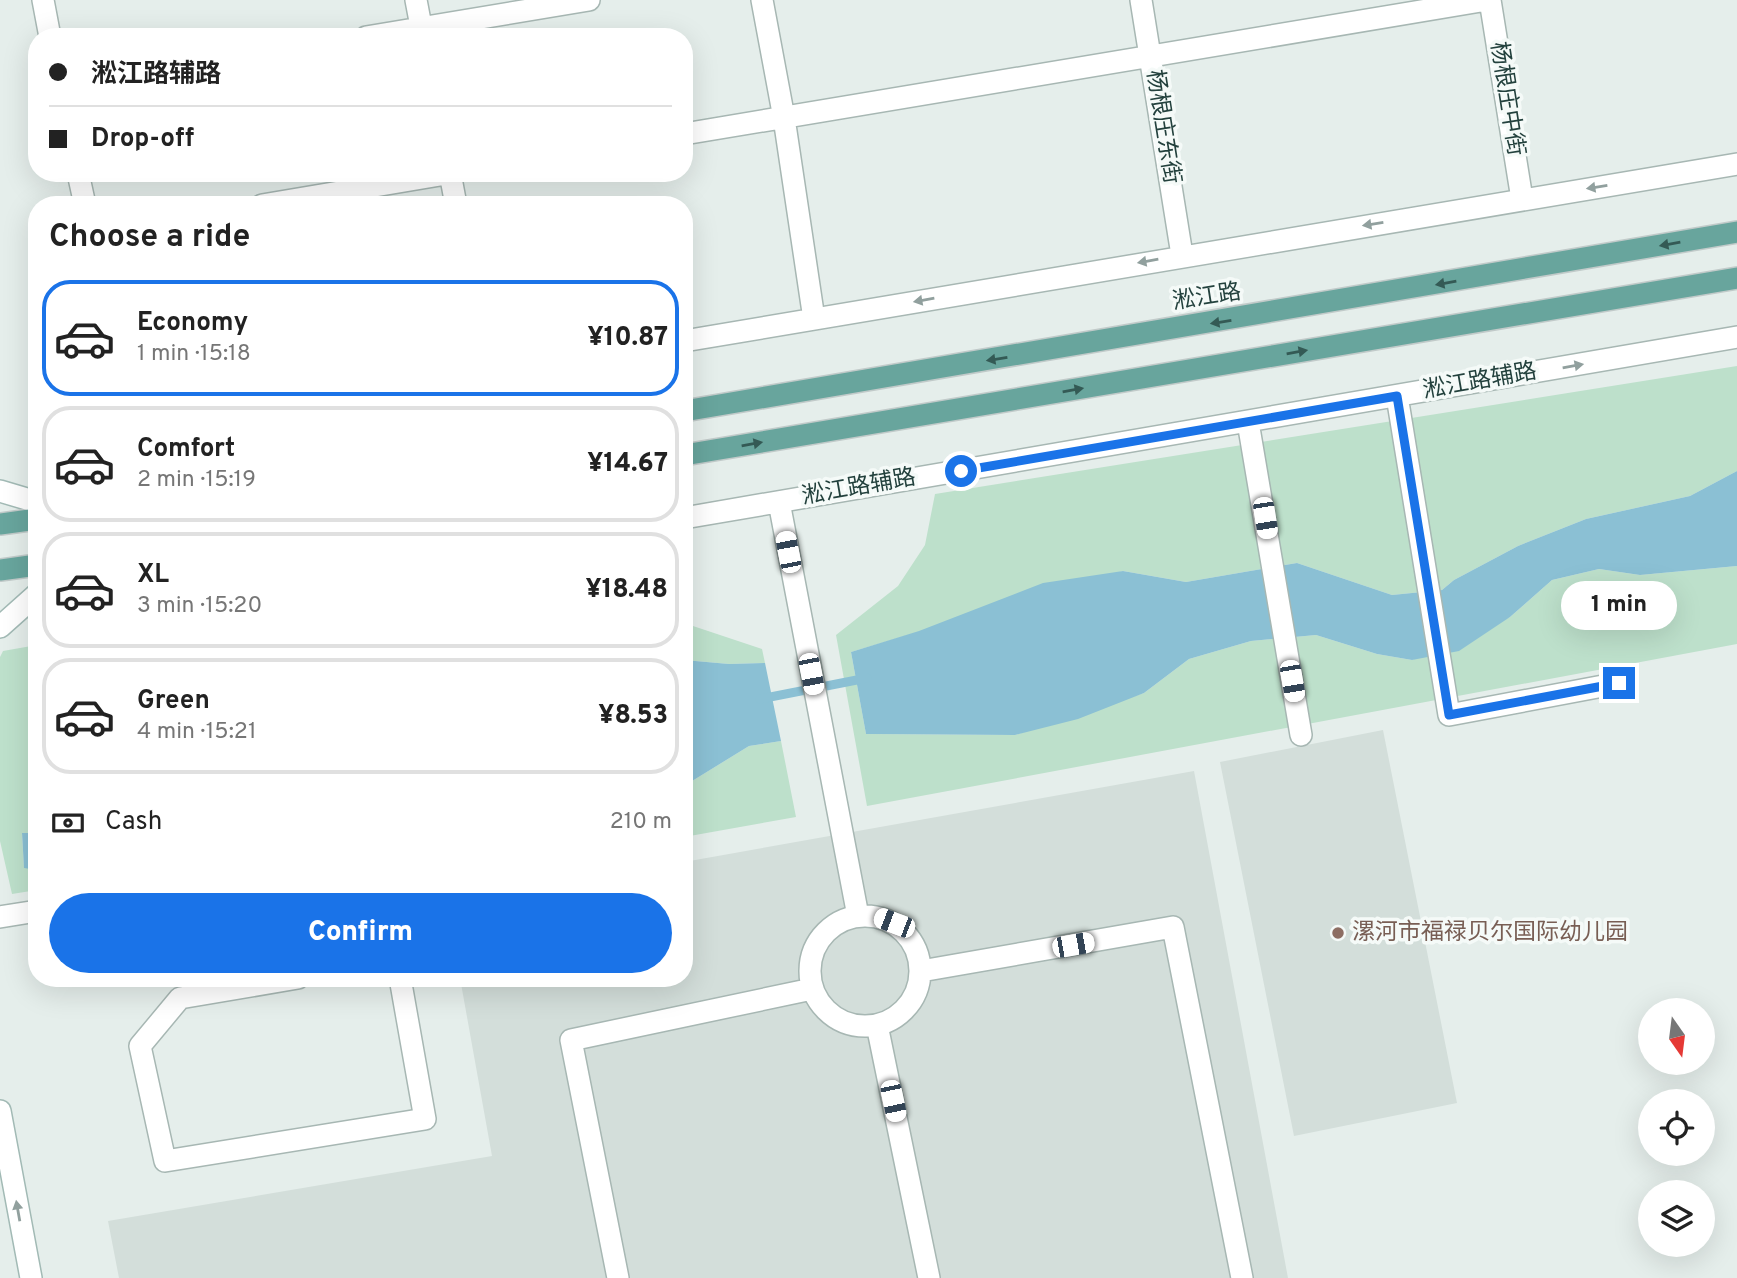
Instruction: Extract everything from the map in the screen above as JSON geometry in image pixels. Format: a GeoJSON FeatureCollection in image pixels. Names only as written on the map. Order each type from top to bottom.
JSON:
{"type":"FeatureCollection","features":[{"type":"Feature","properties":{"kind":"main road","name":"淞江路"},"geometry":{"type":"LineString","coordinates":[[693,409],[1737,232]]}},
{"type":"Feature","properties":{"kind":"main road"},"geometry":{"type":"LineString","coordinates":[[693,453],[1737,278]]}},
{"type":"Feature","properties":{"kind":"main road"},"geometry":{"type":"LineString","coordinates":[[0,524],[28,515]]}},
{"type":"Feature","properties":{"kind":"main road"},"geometry":{"type":"LineString","coordinates":[[0,570],[28,567]]}},
{"type":"Feature","properties":{"kind":"street"},"geometry":{"type":"LineString","coordinates":[[43,0],[48,28]]}},
{"type":"Feature","properties":{"kind":"street"},"geometry":{"type":"LineString","coordinates":[[416,0],[422,28]]}},
{"type":"Feature","properties":{"kind":"street"},"geometry":{"type":"LineString","coordinates":[[444,28],[589,0]]}},
{"type":"Feature","properties":{"kind":"street"},"geometry":{"type":"LineString","coordinates":[[762,0],[784,118],[814,319]]}},
{"type":"Feature","properties":{"kind":"street","name":"杨根庄东街"},"geometry":{"type":"LineString","coordinates":[[1141,0],[1182,255]]}},
{"type":"Feature","properties":{"kind":"street"},"geometry":{"type":"LineString","coordinates":[[693,133],[1489,0]]}},
{"type":"Feature","properties":{"kind":"street","name":"杨根庄中街"},"geometry":{"type":"LineString","coordinates":[[1489,0],[1522,199]]}},
{"type":"Feature","properties":{"kind":"street"},"geometry":{"type":"LineString","coordinates":[[693,339],[1182,255],[1737,164]]}},
{"type":"Feature","properties":{"kind":"street"},"geometry":{"type":"LineString","coordinates":[[315,196],[398,182]]}},
{"type":"Feature","properties":{"kind":"street","name":"淞江路辅路"},"geometry":{"type":"LineString","coordinates":[[693,516],[1737,337]]}},
{"type":"Feature","properties":{"kind":"street"},"geometry":{"type":"LineString","coordinates":[[1397,396],[1449,715],[1619,683]]}},
{"type":"Feature","properties":{"kind":"street"},"geometry":{"type":"LineString","coordinates":[[1248,422],[1301,735]]}},
{"type":"Feature","properties":{"kind":"street"},"geometry":{"type":"LineString","coordinates":[[0,491],[28,509]]}},
{"type":"Feature","properties":{"kind":"street"},"geometry":{"type":"LineString","coordinates":[[779,502],[858,916]]}},
{"type":"Feature","properties":{"kind":"street"},"geometry":{"type":"LineString","coordinates":[[0,628],[28,602]]}},
{"type":"Feature","properties":{"kind":"street"},"geometry":{"type":"LineString","coordinates":[[0,917],[28,912]]}},
{"type":"Feature","properties":{"kind":"street"},"geometry":{"type":"LineString","coordinates":[[858,916],[876,917],[894,923],[908,936],[918,952],[921,971],[918,989],[909,1005],[895,1018],[877,1025],[859,1026],[842,1022],[827,1012],[813,989],[810,963],[815,946],[826,931],[840,921],[858,916]]}},
{"type":"Feature","properties":{"kind":"street"},"geometry":{"type":"LineString","coordinates":[[921,971],[1174,927],[1242,1278]]}},
{"type":"Feature","properties":{"kind":"street"},"geometry":{"type":"LineString","coordinates":[[236,987],[180,998],[140,1046],[166,1161],[425,1119],[402,987]]}},
{"type":"Feature","properties":{"kind":"street"},"geometry":{"type":"LineString","coordinates":[[618,1278],[571,1040],[813,989]]}},
{"type":"Feature","properties":{"kind":"street"},"geometry":{"type":"LineString","coordinates":[[877,1025],[929,1278]]}},
{"type":"Feature","properties":{"kind":"street"},"geometry":{"type":"LineString","coordinates":[[0,1111],[31,1278]]}},
{"type":"Feature","properties":{"kind":"shaded area","name":"漯河市福禄贝尔国际幼儿园"},"geometry":{"type":"Polygon","coordinates":[[[1383,730],[1457,1103],[1294,1136],[1220,762],[1383,730]]]}},
{"type":"Feature","properties":{"kind":"shaded area"},"geometry":{"type":"Polygon","coordinates":[[[1194,771],[1288,1278],[119,1278],[108,1221],[492,1156],[462,987],[693,987],[693,860],[1194,771]]]}},
{"type":"Feature","properties":{"kind":"green space"},"geometry":{"type":"Polygon","coordinates":[[[1737,366],[1737,471],[1690,496],[1586,519],[1518,546],[1454,580],[1442,590],[1392,595],[1297,563],[1186,582],[1123,571],[851,652],[866,734],[1015,735],[1144,693],[1189,659],[1251,641],[1316,635],[1377,654],[1412,660],[1510,617],[1552,580],[1599,569],[1640,575],[1737,566],[1737,644],[867,806],[836,635],[898,586],[925,545],[935,494],[1737,366]]]}},
{"type":"Feature","properties":{"kind":"green space"},"geometry":{"type":"Polygon","coordinates":[[[693,626],[762,649],[765,663],[693,661],[693,626]]]}},
{"type":"Feature","properties":{"kind":"green space"},"geometry":{"type":"Polygon","coordinates":[[[28,647],[28,834],[22,834],[24,867],[28,868],[28,891],[12,894],[0,841],[0,657],[3,651],[28,647]]]}},
{"type":"Feature","properties":{"kind":"green space"},"geometry":{"type":"Polygon","coordinates":[[[781,741],[796,817],[693,835],[693,780],[749,746],[781,741]]]}},
{"type":"Feature","properties":{"kind":"water"},"geometry":{"type":"Polygon","coordinates":[[[1737,471],[1737,566],[1640,575],[1599,569],[1552,580],[1510,617],[1459,651],[1412,660],[1377,654],[1316,635],[1251,641],[1189,659],[1144,693],[1078,719],[1015,735],[866,734],[851,652],[919,631],[1043,583],[1123,571],[1186,582],[1297,563],[1392,595],[1442,590],[1454,580],[1518,546],[1586,519],[1690,496],[1737,471]]]}},
{"type":"Feature","properties":{"kind":"water"},"geometry":{"type":"Polygon","coordinates":[[[693,661],[765,663],[781,741],[749,746],[693,780],[693,661]]]}},
{"type":"Feature","properties":{"kind":"water"},"geometry":{"type":"Polygon","coordinates":[[[22,833],[28,833],[28,869],[24,868],[22,833]]]}},
{"type":"Feature","properties":{"kind":"waterway"},"geometry":{"type":"LineString","coordinates":[[760,699],[867,678]]}},
{"type":"Feature","properties":{"kind":"place","name":"漯河市福禄贝尔国际幼儿园"},"geometry":{"type":"Point","coordinates":[1338,933]}},
{"type":"Feature","properties":{"kind":"route"},"geometry":{"type":"LineString","coordinates":[[961,471],[1397,396],[1449,715],[1619,683]]}}]}
